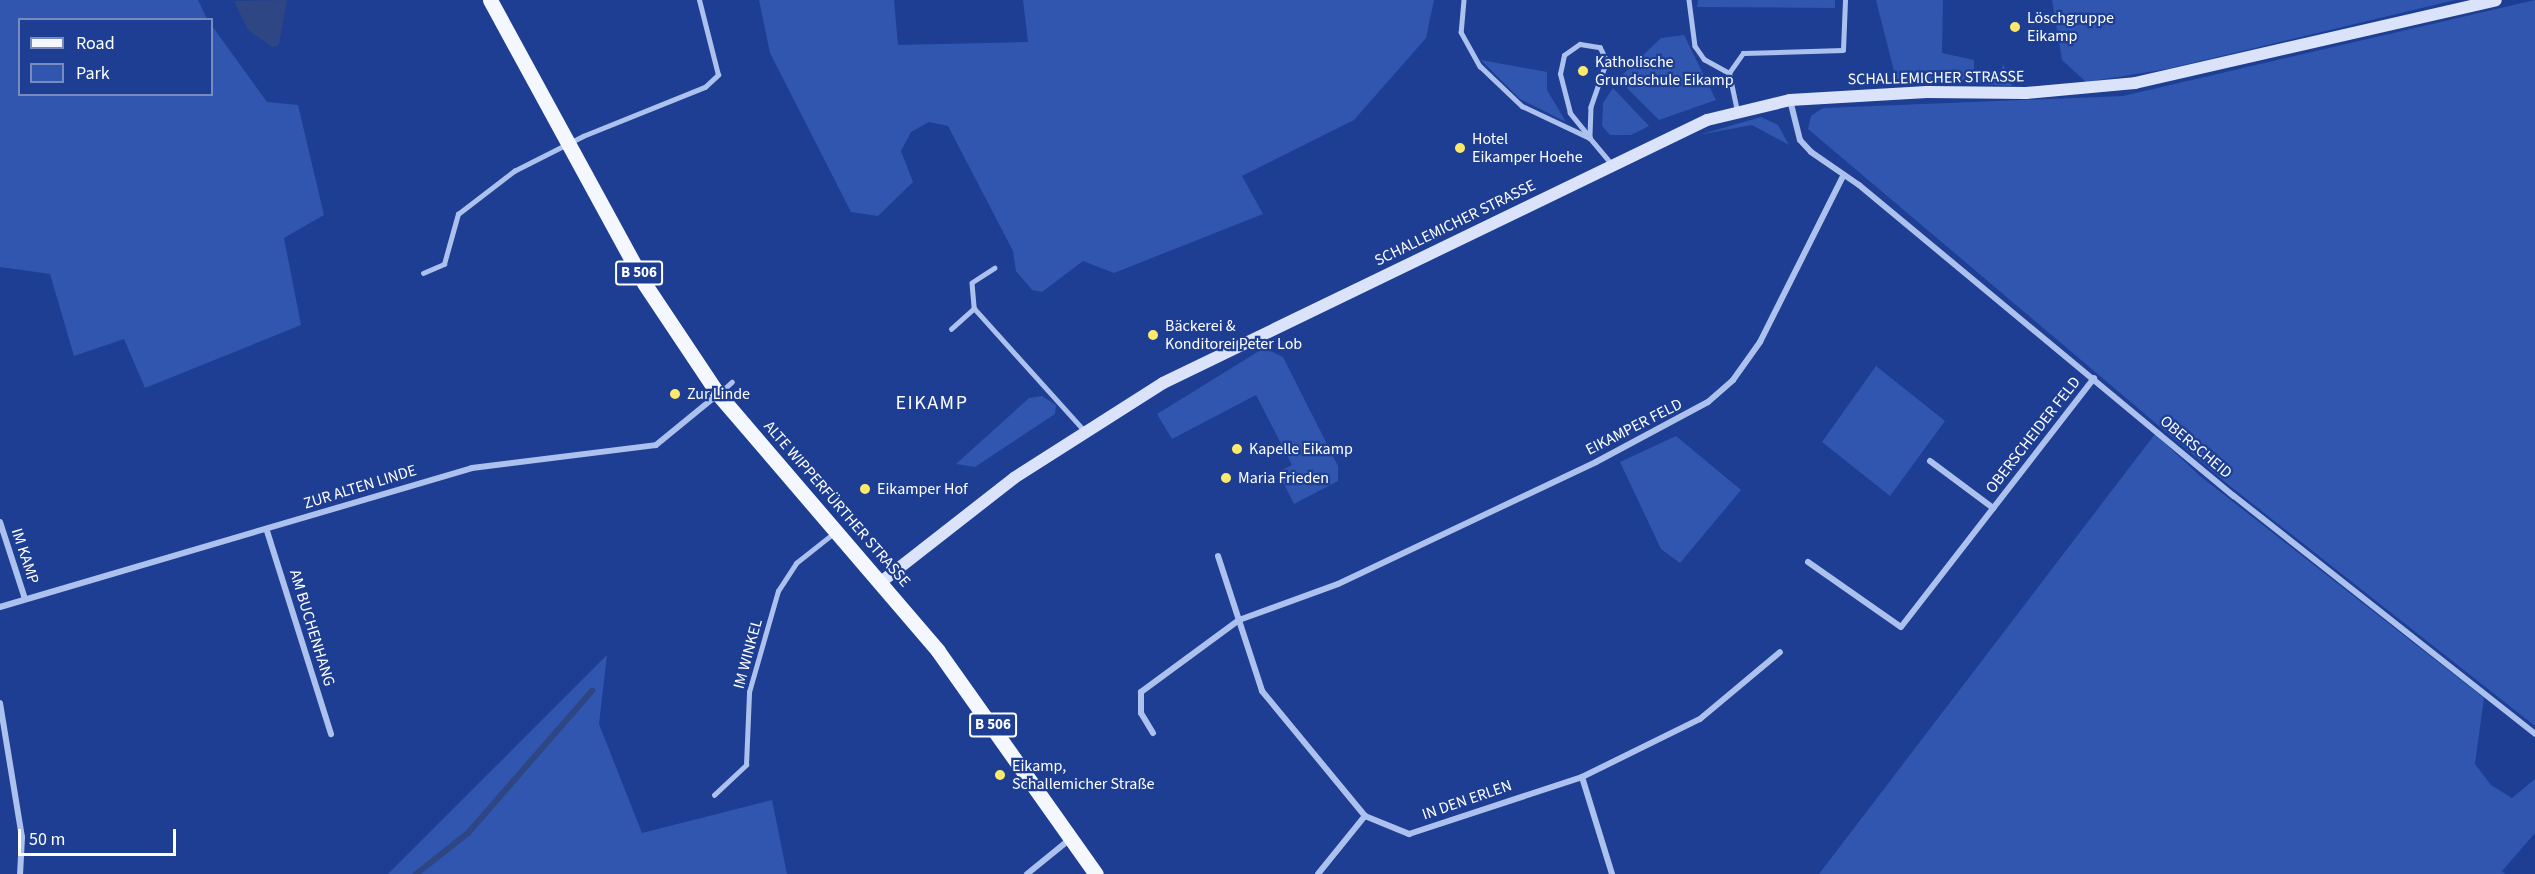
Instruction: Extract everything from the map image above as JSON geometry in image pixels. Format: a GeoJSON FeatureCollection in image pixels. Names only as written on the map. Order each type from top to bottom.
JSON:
{"type":"FeatureCollection","features":[{"type":"Feature","properties":{"kind":"main road","name":"ALTE WIPPERFÜRTHER STRASSE"},"geometry":{"type":"LineString","coordinates":[[490,0],[573,144],[644,283],[718,394],[881,582],[972,694],[1096,874]]}},
{"type":"Feature","properties":{"kind":"street","name":"SCHALLEMICHER STRASSE"},"geometry":{"type":"LineString","coordinates":[[881,582],[1084,430],[1192,367],[1613,165],[1659,139],[1737,111],[1790,100],[1905,92],[2026,93],[2135,83],[2496,0]]}},
{"type":"Feature","properties":{"kind":"street"},"geometry":{"type":"LineString","coordinates":[[1790,100],[1800,140],[1843,176]]}},
{"type":"Feature","properties":{"kind":"street","name":"OBERSCHEID"},"geometry":{"type":"LineString","coordinates":[[1843,176],[2535,734]]}},
{"type":"Feature","properties":{"kind":"street","name":"EIKAMPER FELD"},"geometry":{"type":"LineString","coordinates":[[1153,734],[1141,713],[1141,692],[1239,620],[1338,584],[1697,410],[1750,359],[1843,176]]}},
{"type":"Feature","properties":{"kind":"street","name":"OBERSCHEIDER FELD"},"geometry":{"type":"LineString","coordinates":[[1808,562],[1901,627],[2094,378]]}},
{"type":"Feature","properties":{"kind":"street","name":"ZUR ALTEN LINDE"},"geometry":{"type":"LineString","coordinates":[[0,607],[267,531],[472,468],[656,445],[718,394]]}},
{"type":"Feature","properties":{"kind":"street","name":"OBERSCHEIDER FELD"},"geometry":{"type":"LineString","coordinates":[[1930,461],[1994,508]]}},
{"type":"Feature","properties":{"kind":"street","name":"IM KAMP"},"geometry":{"type":"LineString","coordinates":[[0,522],[25,599]]}},
{"type":"Feature","properties":{"kind":"street","name":"AM BUCHENHANG"},"geometry":{"type":"LineString","coordinates":[[267,531],[331,734]]}},
{"type":"Feature","properties":{"kind":"street"},"geometry":{"type":"LineString","coordinates":[[1218,556],[1263,691],[1365,816],[1318,874]]}},
{"type":"Feature","properties":{"kind":"street","name":"IN DEN ERLEN"},"geometry":{"type":"LineString","coordinates":[[1365,816],[1408,834],[1582,777],[1700,719],[1780,652]]}},
{"type":"Feature","properties":{"kind":"street"},"geometry":{"type":"LineString","coordinates":[[0,703],[22,837],[20,874]]}},
{"type":"Feature","properties":{"kind":"street"},"geometry":{"type":"LineString","coordinates":[[1582,777],[1612,874]]}},
{"type":"Feature","properties":{"kind":"street"},"geometry":{"type":"LineString","coordinates":[[1027,874],[1070,838]]}},
{"type":"Feature","properties":{"kind":"lane"},"geometry":{"type":"LineString","coordinates":[[423,273],[444,264],[458,214],[514,171],[573,144],[583,135],[705,87],[718,75],[699,0]]}},
{"type":"Feature","properties":{"kind":"lane"},"geometry":{"type":"LineString","coordinates":[[1464,0],[1459,21],[1465,44],[1495,82],[1536,115],[1590,138]]}},
{"type":"Feature","properties":{"kind":"lane"},"geometry":{"type":"LineString","coordinates":[[1689,0],[1695,46],[1704,59],[1729,73]]}},
{"type":"Feature","properties":{"kind":"lane"},"geometry":{"type":"LineString","coordinates":[[1737,111],[1729,73],[1743,53],[1843,50],[1845,0]]}},
{"type":"Feature","properties":{"kind":"lane"},"geometry":{"type":"LineString","coordinates":[[1590,138],[1590,107],[1607,61],[1600,47],[1580,44],[1564,55],[1560,74],[1570,113],[1590,138],[1613,165]]}},
{"type":"Feature","properties":{"kind":"lane"},"geometry":{"type":"LineString","coordinates":[[995,268],[972,283],[974,308],[1084,430]]}},
{"type":"Feature","properties":{"kind":"lane"},"geometry":{"type":"LineString","coordinates":[[951,329],[974,308]]}},
{"type":"Feature","properties":{"kind":"lane"},"geometry":{"type":"LineString","coordinates":[[718,394],[732,382]]}},
{"type":"Feature","properties":{"kind":"lane","name":"IM WINKEL"},"geometry":{"type":"LineString","coordinates":[[714,795],[746,765],[749,692],[778,591],[796,563],[836,531]]}},
{"type":"Feature","properties":{"kind":"green space"},"geometry":{"type":"Polygon","coordinates":[[[0,0],[198,0],[207,18],[18,18],[18,96],[213,96],[213,27],[267,102],[298,105],[324,215],[284,238],[301,325],[145,388],[124,339],[74,356],[50,274],[0,267],[0,0]]]}},
{"type":"Feature","properties":{"kind":"green space"},"geometry":{"type":"Polygon","coordinates":[[[759,0],[894,0],[898,45],[1028,42],[1023,0],[1434,0],[1426,38],[1354,120],[1242,176],[1263,214],[1114,273],[1083,261],[1042,292],[1032,290],[1016,271],[1013,251],[948,126],[929,122],[911,132],[901,151],[913,182],[878,216],[851,212],[770,53],[759,0]]]}},
{"type":"Feature","properties":{"kind":"green space"},"geometry":{"type":"Polygon","coordinates":[[[1698,0],[1835,0],[1835,8],[1697,7],[1698,0]]]}},
{"type":"Feature","properties":{"kind":"green space"},"geometry":{"type":"Polygon","coordinates":[[[1876,0],[1943,0],[1942,53],[1974,60],[1974,70],[2001,73],[2003,64],[2012,86],[1896,79],[1876,0]]]}},
{"type":"Feature","properties":{"kind":"green space"},"geometry":{"type":"Polygon","coordinates":[[[2052,0],[2455,0],[2167,69],[2086,82],[2062,60],[2052,0]]]}},
{"type":"Feature","properties":{"kind":"green space"},"geometry":{"type":"Polygon","coordinates":[[[2535,0],[2535,726],[2230,486],[1808,129],[1811,116],[1823,108],[2123,96],[2535,0]]]}},
{"type":"Feature","properties":{"kind":"green space"},"geometry":{"type":"Polygon","coordinates":[[[1684,35],[1716,100],[1659,120],[1618,79],[1661,38],[1684,35]]]}},
{"type":"Feature","properties":{"kind":"green space"},"geometry":{"type":"Polygon","coordinates":[[[1481,60],[1547,72],[1547,90],[1566,122],[1520,99],[1481,60]]]}},
{"type":"Feature","properties":{"kind":"green space"},"geometry":{"type":"Polygon","coordinates":[[[1613,88],[1649,126],[1631,135],[1610,135],[1602,126],[1603,103],[1613,88]]]}},
{"type":"Feature","properties":{"kind":"green space"},"geometry":{"type":"Polygon","coordinates":[[[1761,117],[1778,125],[1789,145],[1752,125],[1698,135],[1761,117]]]}},
{"type":"Feature","properties":{"kind":"green space"},"geometry":{"type":"Polygon","coordinates":[[[1264,348],[1283,357],[1338,466],[1338,481],[1294,504],[1278,472],[1292,465],[1256,395],[1172,439],[1157,414],[1264,348]]]}},
{"type":"Feature","properties":{"kind":"green space"},"geometry":{"type":"Polygon","coordinates":[[[1876,366],[1945,421],[1890,496],[1822,442],[1876,366]]]}},
{"type":"Feature","properties":{"kind":"green space"},"geometry":{"type":"Polygon","coordinates":[[[1042,396],[1056,405],[1055,414],[975,467],[956,464],[1029,398],[1042,396]]]}},
{"type":"Feature","properties":{"kind":"green space"},"geometry":{"type":"Polygon","coordinates":[[[2155,434],[2200,476],[2484,698],[2475,764],[2491,785],[2512,798],[2535,779],[2535,833],[2502,871],[2505,874],[1819,874],[2155,434]]]}},
{"type":"Feature","properties":{"kind":"green space"},"geometry":{"type":"Polygon","coordinates":[[[1676,436],[1741,490],[1680,563],[1661,549],[1620,462],[1676,436]]]}},
{"type":"Feature","properties":{"kind":"green space"},"geometry":{"type":"Polygon","coordinates":[[[607,655],[599,724],[642,833],[772,800],[787,874],[388,874],[607,655]]]}},
{"type":"Feature","properties":{"kind":"shaded area"},"geometry":{"type":"Polygon","coordinates":[[[287,0],[279,45],[272,47],[248,30],[234,1],[287,0]]]}},
{"type":"Feature","properties":{"kind":"waterway"},"geometry":{"type":"LineString","coordinates":[[416,874],[468,833],[592,691]]}},
{"type":"Feature","properties":{"kind":"place","name":"Löschgruppe Eikamp"},"geometry":{"type":"Point","coordinates":[2015,27]}},
{"type":"Feature","properties":{"kind":"place","name":"Katholische Grundschule Eikamp"},"geometry":{"type":"Point","coordinates":[1583,71]}},
{"type":"Feature","properties":{"kind":"place","name":"Hotel Eikamper Hoehe"},"geometry":{"type":"Point","coordinates":[1460,148]}},
{"type":"Feature","properties":{"kind":"place","name":"Bäckerei & Konditorei Peter Lob"},"geometry":{"type":"Point","coordinates":[1153,335]}},
{"type":"Feature","properties":{"kind":"place","name":"Zur Linde"},"geometry":{"type":"Point","coordinates":[675,394]}},
{"type":"Feature","properties":{"kind":"place","name":"Kapelle Eikamp"},"geometry":{"type":"Point","coordinates":[1237,449]}},
{"type":"Feature","properties":{"kind":"place","name":"Maria Frieden"},"geometry":{"type":"Point","coordinates":[1226,478]}},
{"type":"Feature","properties":{"kind":"place","name":"Eikamper Hof"},"geometry":{"type":"Point","coordinates":[865,489]}},
{"type":"Feature","properties":{"kind":"place","name":"Eikamp, Schallemicher Straße"},"geometry":{"type":"Point","coordinates":[1000,775]}},
{"type":"Feature","properties":{"kind":"district","name":"EIKAMP"},"geometry":{"type":"Point","coordinates":[932,403]}}]}
